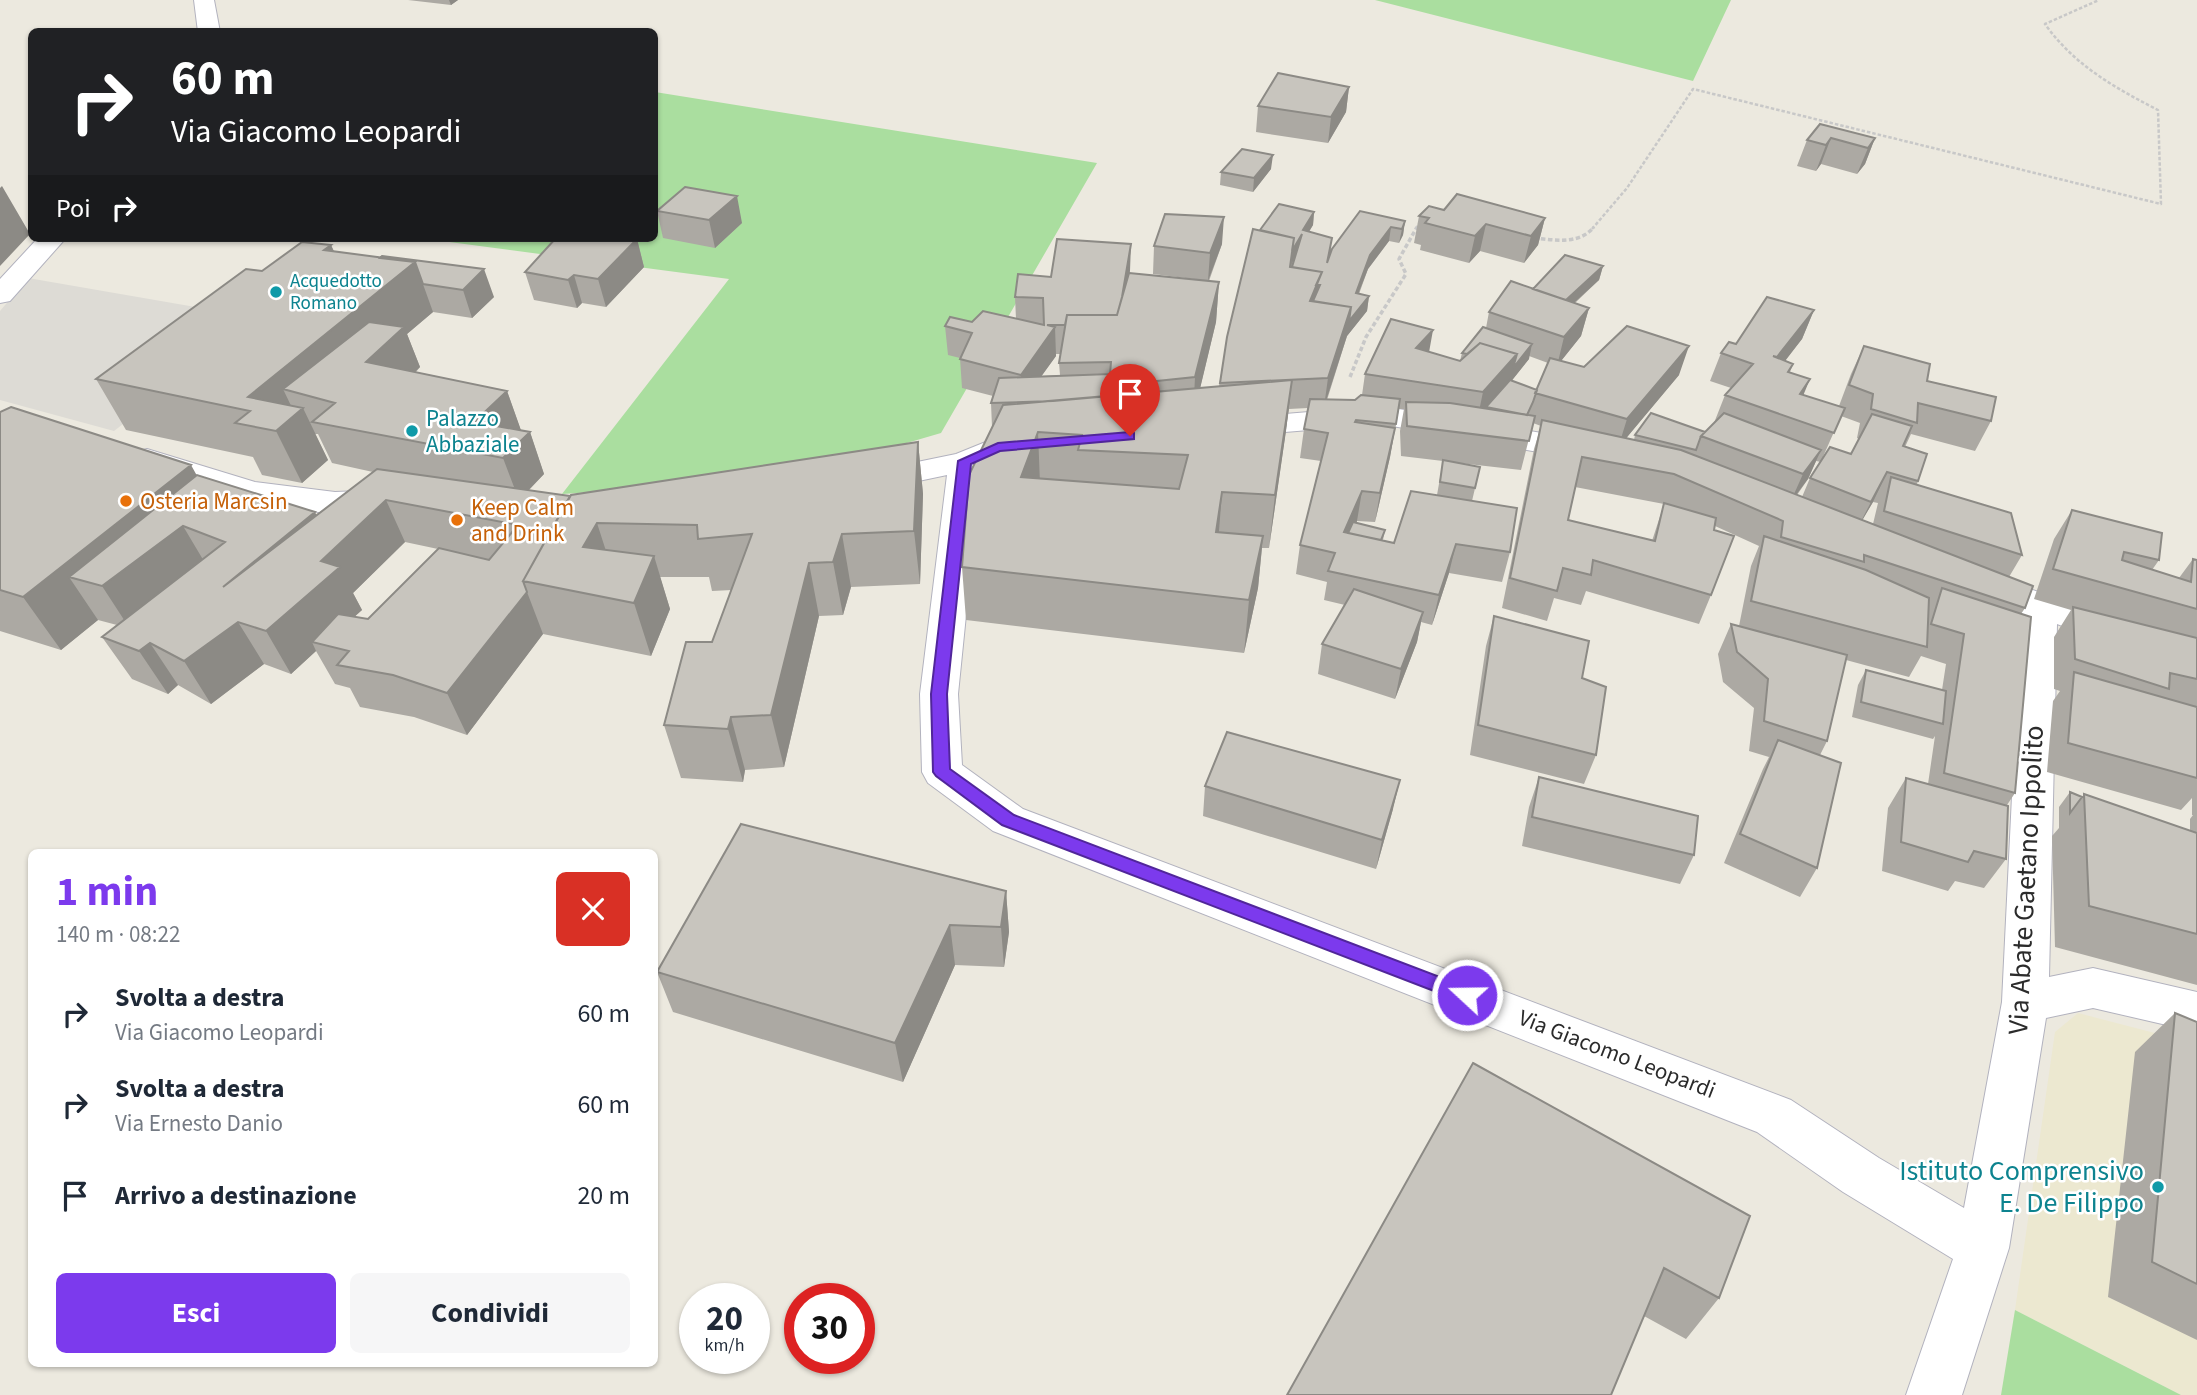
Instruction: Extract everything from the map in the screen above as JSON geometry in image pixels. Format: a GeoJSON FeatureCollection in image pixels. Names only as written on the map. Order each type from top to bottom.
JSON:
{"type":"FeatureCollection","features":[{"type":"Feature","properties":{"kind":"street"},"geometry":{"type":"LineString","coordinates":[[204,0],[208,28]]}},
{"type":"Feature","properties":{"kind":"street"},"geometry":{"type":"LineString","coordinates":[[0,295],[49,242]]}},
{"type":"Feature","properties":{"kind":"street"},"geometry":{"type":"LineString","coordinates":[[1203,430],[1381,415],[1615,456]]}},
{"type":"Feature","properties":{"kind":"street"},"geometry":{"type":"LineString","coordinates":[[836,489],[965,461],[998,447],[1066,442]]}},
{"type":"Feature","properties":{"kind":"street"},"geometry":{"type":"LineString","coordinates":[[118,453],[156,461],[252,492],[335,502],[412,498]]}},
{"type":"Feature","properties":{"kind":"street","name":"Via Giacomo Leopardi"},"geometry":{"type":"LineString","coordinates":[[965,461],[939,694],[942,772],[1008,820],[1774,1116],[1861,1175],[1983,1248]]}},
{"type":"Feature","properties":{"kind":"street"},"geometry":{"type":"LineString","coordinates":[[1950,573],[2039,607],[2197,654]]}},
{"type":"Feature","properties":{"kind":"street","name":"Via Abate Gaetano Ippolito"},"geometry":{"type":"LineString","coordinates":[[1934,1395],[1983,1248],[2025,1002],[2039,607]]}},
{"type":"Feature","properties":{"kind":"street"},"geometry":{"type":"LineString","coordinates":[[2025,1002],[2093,988],[2197,1012]]}},
{"type":"Feature","properties":{"kind":"path"},"geometry":{"type":"LineString","coordinates":[[1526,236],[1566,241],[1588,234],[1626,188],[1693,89],[2161,204],[2158,110],[2107,83],[2063,46],[2045,23],[2099,0]]}},
{"type":"Feature","properties":{"kind":"path"},"geometry":{"type":"LineString","coordinates":[[1340,418],[1351,374],[1366,337],[1406,274],[1399,259],[1421,220]]}},
{"type":"Feature","properties":{"kind":"shaded area"},"geometry":{"type":"Polygon","coordinates":[[[28,278],[259,318],[114,431],[0,400],[0,311],[28,278]]]}},
{"type":"Feature","properties":{"kind":"shaded area"},"geometry":{"type":"Polygon","coordinates":[[[2078,1013],[2197,1044],[2197,1395],[2181,1395],[2015,1310],[2055,1032],[2078,1013]]]}},
{"type":"Feature","properties":{"kind":"green space"},"geometry":{"type":"Polygon","coordinates":[[[1375,0],[1731,0],[1693,81],[1375,0]]]}},
{"type":"Feature","properties":{"kind":"green space"},"geometry":{"type":"Polygon","coordinates":[[[658,92],[1097,163],[941,433],[780,480],[562,494],[729,279],[449,242],[658,242],[658,92]]]}},
{"type":"Feature","properties":{"kind":"green space"},"geometry":{"type":"Polygon","coordinates":[[[2015,1310],[2181,1395],[2001,1395],[2015,1310]]]}},
{"type":"Feature","properties":{"kind":"building"},"geometry":{"type":"Polygon","coordinates":[[[1278,73],[1349,87],[1331,117],[1258,106],[1278,73]]]}},
{"type":"Feature","properties":{"kind":"building"},"geometry":{"type":"Polygon","coordinates":[[[1820,124],[1875,138],[1868,148],[1831,138],[1826,145],[1807,140],[1820,124]]]}},
{"type":"Feature","properties":{"kind":"building"},"geometry":{"type":"Polygon","coordinates":[[[1242,149],[1273,155],[1254,178],[1221,172],[1242,149]]]}},
{"type":"Feature","properties":{"kind":"building"},"geometry":{"type":"Polygon","coordinates":[[[685,187],[737,196],[709,220],[658,210],[685,187]]]}},
{"type":"Feature","properties":{"kind":"building"},"geometry":{"type":"Polygon","coordinates":[[[1457,194],[1545,218],[1531,236],[1486,224],[1475,236],[1425,223],[1429,218],[1419,216],[1429,206],[1444,210],[1457,194]]]}},
{"type":"Feature","properties":{"kind":"building"},"geometry":{"type":"Polygon","coordinates":[[[1279,204],[1314,212],[1303,230],[1332,238],[1327,263],[1332,249],[1360,211],[1405,221],[1402,229],[1391,227],[1370,255],[1356,293],[1369,296],[1349,321],[1351,307],[1313,301],[1322,272],[1292,267],[1302,234],[1292,251],[1294,238],[1260,230],[1279,204]]]}},
{"type":"Feature","properties":{"kind":"building"},"geometry":{"type":"Polygon","coordinates":[[[1165,214],[1224,217],[1210,253],[1154,246],[1165,214]]]}},
{"type":"Feature","properties":{"kind":"building"},"geometry":{"type":"Polygon","coordinates":[[[1253,229],[1294,238],[1290,267],[1322,272],[1310,301],[1351,307],[1328,378],[1220,383],[1227,337],[1253,229]]]}},
{"type":"Feature","properties":{"kind":"building"},"geometry":{"type":"Polygon","coordinates":[[[1057,239],[1131,244],[1117,315],[1067,315],[1065,325],[1047,325],[1055,327],[1021,375],[960,359],[972,333],[945,326],[950,317],[972,322],[983,311],[1044,325],[1043,298],[1015,297],[1018,274],[1051,277],[1057,239]]]}},
{"type":"Feature","properties":{"kind":"building"},"geometry":{"type":"Polygon","coordinates":[[[302,242],[331,245],[324,250],[415,262],[248,397],[303,408],[276,431],[235,423],[250,411],[96,379],[246,269],[262,271],[302,242]]]}},
{"type":"Feature","properties":{"kind":"building"},"geometry":{"type":"Polygon","coordinates":[[[552,242],[634,242],[598,279],[574,275],[568,280],[525,272],[552,242]]]}},
{"type":"Feature","properties":{"kind":"building"},"geometry":{"type":"Polygon","coordinates":[[[1565,255],[1603,266],[1566,300],[1533,289],[1565,255]]]}},
{"type":"Feature","properties":{"kind":"building"},"geometry":{"type":"Polygon","coordinates":[[[382,256],[484,269],[463,290],[423,284],[415,262],[380,258],[382,256]]]}},
{"type":"Feature","properties":{"kind":"building"},"geometry":{"type":"Polygon","coordinates":[[[1129,273],[1219,282],[1195,377],[1109,386],[1111,362],[1059,363],[1067,315],[1117,315],[1129,273]]]}},
{"type":"Feature","properties":{"kind":"building"},"geometry":{"type":"Polygon","coordinates":[[[1511,281],[1589,308],[1564,337],[1489,312],[1511,281]]]}},
{"type":"Feature","properties":{"kind":"building"},"geometry":{"type":"Polygon","coordinates":[[[1767,297],[1814,310],[1777,357],[1773,356],[1793,364],[1788,372],[1810,379],[1800,394],[1845,408],[1834,433],[1725,395],[1753,364],[1721,353],[1729,342],[1736,344],[1767,297]]]}},
{"type":"Feature","properties":{"kind":"building"},"geometry":{"type":"Polygon","coordinates":[[[1391,319],[1433,330],[1416,348],[1460,361],[1480,343],[1517,354],[1483,392],[1365,374],[1391,319]]]}},
{"type":"Feature","properties":{"kind":"building"},"geometry":{"type":"Polygon","coordinates":[[[369,322],[404,327],[366,362],[507,391],[474,422],[530,432],[503,458],[312,422],[335,403],[283,389],[369,322]]]}},
{"type":"Feature","properties":{"kind":"building"},"geometry":{"type":"Polygon","coordinates":[[[1627,326],[1689,346],[1627,419],[1535,393],[1550,358],[1584,367],[1627,326]]]}},
{"type":"Feature","properties":{"kind":"building"},"geometry":{"type":"Polygon","coordinates":[[[1483,327],[1532,344],[1513,368],[1517,354],[1480,343],[1467,354],[1462,353],[1483,327]]]}},
{"type":"Feature","properties":{"kind":"building"},"geometry":{"type":"Polygon","coordinates":[[[1864,346],[1930,364],[1927,381],[1996,397],[1991,421],[1918,403],[1917,423],[1871,409],[1873,394],[1849,385],[1864,346]]]}},
{"type":"Feature","properties":{"kind":"building"},"geometry":{"type":"Polygon","coordinates":[[[1110,374],[1109,396],[991,403],[999,378],[1110,374]]]}},
{"type":"Feature","properties":{"kind":"building"},"geometry":{"type":"Polygon","coordinates":[[[1292,380],[1275,495],[1222,492],[1216,532],[1263,536],[1249,600],[962,567],[969,475],[1003,405],[1292,380]],[[1038,432],[1021,477],[1179,489],[1188,455],[1078,450],[1082,435],[1038,432]]]}},
{"type":"Feature","properties":{"kind":"building"},"geometry":{"type":"Polygon","coordinates":[[[1510,380],[1537,390],[1527,415],[1486,407],[1510,380]]]}},
{"type":"Feature","properties":{"kind":"building"},"geometry":{"type":"Polygon","coordinates":[[[1361,395],[1400,399],[1396,424],[1355,422],[1395,428],[1380,493],[1362,491],[1344,532],[1394,543],[1411,491],[1517,508],[1510,552],[1456,544],[1439,595],[1328,571],[1335,553],[1300,545],[1328,433],[1304,429],[1310,399],[1355,400],[1361,395]]]}},
{"type":"Feature","properties":{"kind":"building"},"geometry":{"type":"Polygon","coordinates":[[[1406,402],[1450,403],[1535,416],[1529,441],[1407,426],[1406,402]]]}},
{"type":"Feature","properties":{"kind":"building"},"geometry":{"type":"Polygon","coordinates":[[[11,407],[191,465],[23,597],[0,590],[0,412],[11,407]]]}},
{"type":"Feature","properties":{"kind":"building"},"geometry":{"type":"Polygon","coordinates":[[[1651,413],[1705,432],[1696,450],[1635,435],[1651,413]]]}},
{"type":"Feature","properties":{"kind":"building"},"geometry":{"type":"Polygon","coordinates":[[[1724,413],[1821,450],[1803,474],[1701,436],[1724,413]]]}},
{"type":"Feature","properties":{"kind":"building"},"geometry":{"type":"Polygon","coordinates":[[[1872,414],[1912,426],[1903,446],[1927,454],[1918,481],[1887,472],[1871,502],[1810,478],[1830,447],[1851,454],[1872,414]]]}},
{"type":"Feature","properties":{"kind":"building"},"geometry":{"type":"Polygon","coordinates":[[[1542,420],[1681,450],[2033,586],[2025,608],[1864,555],[1864,562],[1781,537],[1783,521],[1674,474],[1582,457],[1568,520],[1655,541],[1664,503],[1716,518],[1714,530],[1734,536],[1711,595],[1593,560],[1591,575],[1563,568],[1557,591],[1510,578],[1542,420]]]}},
{"type":"Feature","properties":{"kind":"building"},"geometry":{"type":"Polygon","coordinates":[[[918,442],[914,531],[842,534],[833,562],[809,563],[771,715],[731,717],[728,729],[664,725],[686,642],[712,642],[752,534],[698,539],[697,525],[597,523],[583,547],[654,556],[634,603],[523,581],[571,495],[918,442]]]}},
{"type":"Feature","properties":{"kind":"building"},"geometry":{"type":"Polygon","coordinates":[[[1443,460],[1480,467],[1475,488],[1440,482],[1443,460]]]}},
{"type":"Feature","properties":{"kind":"building"},"geometry":{"type":"Polygon","coordinates":[[[377,469],[570,496],[523,581],[527,592],[447,693],[393,675],[337,665],[349,651],[312,642],[338,614],[368,619],[439,548],[489,560],[518,525],[386,500],[321,561],[340,567],[266,631],[238,622],[184,661],[150,643],[139,651],[102,637],[225,542],[183,526],[102,586],[69,577],[197,475],[315,512],[223,587],[377,469]]]}},
{"type":"Feature","properties":{"kind":"building"},"geometry":{"type":"Polygon","coordinates":[[[1891,477],[2011,513],[2022,555],[1884,511],[1891,477]]]}},
{"type":"Feature","properties":{"kind":"building"},"geometry":{"type":"Polygon","coordinates":[[[2072,510],[2162,533],[2159,560],[2124,552],[2122,560],[2191,582],[2193,559],[2197,560],[2197,609],[2053,569],[2072,510]]]}},
{"type":"Feature","properties":{"kind":"building"},"geometry":{"type":"Polygon","coordinates":[[[1353,522],[1385,530],[1381,540],[1348,533],[1353,522]]]}},
{"type":"Feature","properties":{"kind":"building"},"geometry":{"type":"Polygon","coordinates":[[[1764,536],[1866,570],[1929,598],[1927,647],[1751,601],[1764,536]]]}},
{"type":"Feature","properties":{"kind":"building"},"geometry":{"type":"Polygon","coordinates":[[[1942,588],[2031,617],[2015,793],[1944,773],[1964,634],[1931,624],[1942,588]]]}},
{"type":"Feature","properties":{"kind":"building"},"geometry":{"type":"Polygon","coordinates":[[[1354,589],[1423,612],[1401,669],[1322,644],[1354,589]]]}},
{"type":"Feature","properties":{"kind":"building"},"geometry":{"type":"Polygon","coordinates":[[[2073,607],[2197,638],[2197,679],[2170,673],[2169,689],[2075,659],[2073,607]]]}},
{"type":"Feature","properties":{"kind":"building"},"geometry":{"type":"Polygon","coordinates":[[[1494,616],[1589,641],[1582,678],[1606,687],[1596,755],[1478,725],[1494,616]]]}},
{"type":"Feature","properties":{"kind":"building"},"geometry":{"type":"Polygon","coordinates":[[[1731,624],[1847,655],[1827,741],[1764,721],[1768,679],[1737,652],[1731,624]]]}},
{"type":"Feature","properties":{"kind":"building"},"geometry":{"type":"Polygon","coordinates":[[[1866,670],[1946,691],[1943,724],[1861,702],[1866,670]]]}},
{"type":"Feature","properties":{"kind":"building"},"geometry":{"type":"Polygon","coordinates":[[[2074,672],[2197,707],[2197,778],[2068,743],[2074,672]]]}},
{"type":"Feature","properties":{"kind":"building"},"geometry":{"type":"Polygon","coordinates":[[[1227,732],[1400,780],[1382,840],[1205,786],[1227,732]]]}},
{"type":"Feature","properties":{"kind":"building"},"geometry":{"type":"Polygon","coordinates":[[[1778,740],[1841,763],[1817,868],[1740,834],[1778,740]]]}},
{"type":"Feature","properties":{"kind":"building"},"geometry":{"type":"Polygon","coordinates":[[[1539,777],[1698,816],[1694,855],[1532,817],[1539,777]]]}},
{"type":"Feature","properties":{"kind":"building"},"geometry":{"type":"Polygon","coordinates":[[[1906,778],[2008,806],[2006,859],[1974,851],[1968,862],[1901,842],[1906,778]]]}},
{"type":"Feature","properties":{"kind":"building"},"geometry":{"type":"Polygon","coordinates":[[[2070,792],[2082,797],[2070,813],[2070,792]]]}},
{"type":"Feature","properties":{"kind":"building"},"geometry":{"type":"Polygon","coordinates":[[[2084,794],[2197,833],[2197,934],[2089,906],[2084,794]]]}},
{"type":"Feature","properties":{"kind":"building"},"geometry":{"type":"Polygon","coordinates":[[[741,824],[1006,891],[1001,927],[950,925],[895,1043],[658,970],[741,824]]]}},
{"type":"Feature","properties":{"kind":"building"},"geometry":{"type":"Polygon","coordinates":[[[2175,1013],[2197,1022],[2197,1284],[2152,1262],[2175,1013]]]}},
{"type":"Feature","properties":{"kind":"building"},"geometry":{"type":"Polygon","coordinates":[[[1473,1063],[1750,1216],[1719,1298],[1664,1268],[1611,1395],[1287,1395],[1473,1063]]]}},
{"type":"Feature","properties":{"kind":"place","name":"Acquedotto Romano"},"geometry":{"type":"Point","coordinates":[276,292]}},
{"type":"Feature","properties":{"kind":"place","name":"Palazzo Abbaziale"},"geometry":{"type":"Point","coordinates":[412,431]}},
{"type":"Feature","properties":{"kind":"place","name":"Osteria Marcsin"},"geometry":{"type":"Point","coordinates":[126,501]}},
{"type":"Feature","properties":{"kind":"place","name":"Keep Calm and Drink"},"geometry":{"type":"Point","coordinates":[457,520]}},
{"type":"Feature","properties":{"kind":"place","name":"Istituto Comprensivo E. De Filippo"},"geometry":{"type":"Point","coordinates":[2158,1187]}},
{"type":"Feature","properties":{"kind":"route"},"geometry":{"type":"LineString","coordinates":[[1130,436],[998,447],[965,461],[939,694],[942,772],[1008,820],[1467,995]]}}]}
